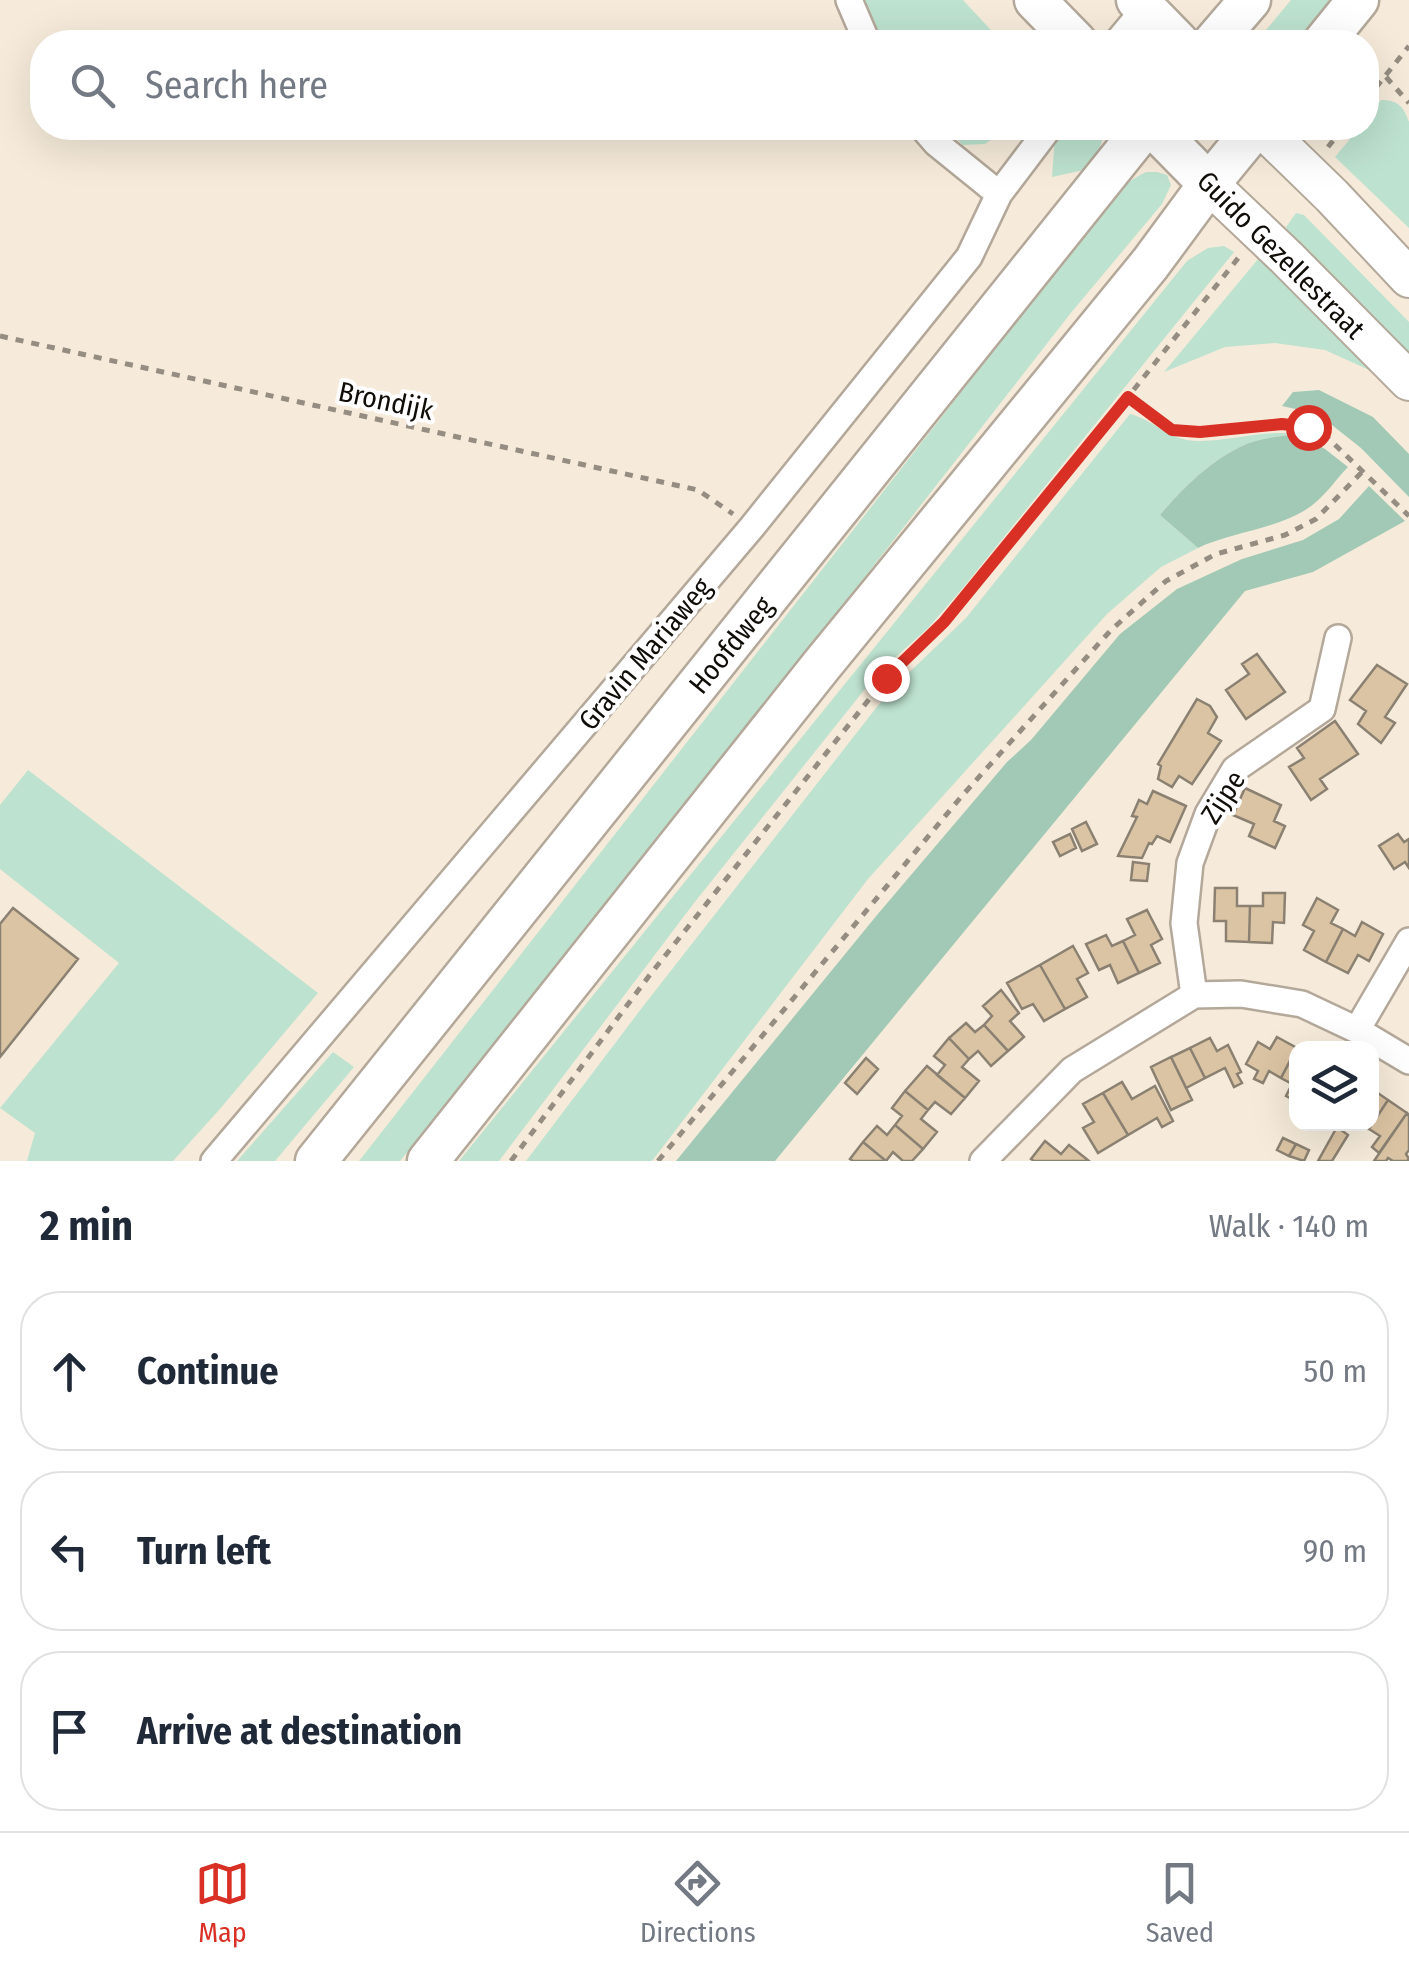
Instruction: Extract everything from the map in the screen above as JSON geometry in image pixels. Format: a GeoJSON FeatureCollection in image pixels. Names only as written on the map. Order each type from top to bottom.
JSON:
{"type":"FeatureCollection","features":[{"type":"Feature","properties":{"kind":"main road"},"geometry":{"type":"LineString","coordinates":[[1035,0],[1064,30]]}},
{"type":"Feature","properties":{"kind":"main road"},"geometry":{"type":"LineString","coordinates":[[1224,30],[1250,0]]}},
{"type":"Feature","properties":{"kind":"main road"},"geometry":{"type":"LineString","coordinates":[[1334,30],[1358,0]]}},
{"type":"Feature","properties":{"kind":"main road"},"geometry":{"type":"LineString","coordinates":[[1145,3],[1168,30]]}},
{"type":"Feature","properties":{"kind":"main road","name":"Hoofdweg"},"geometry":{"type":"LineString","coordinates":[[316,1161],[1134,140]]}},
{"type":"Feature","properties":{"kind":"main road","name":"Guido Gezellestraat"},"geometry":{"type":"LineString","coordinates":[[1166,140],[1409,381]]}},
{"type":"Feature","properties":{"kind":"main road"},"geometry":{"type":"LineString","coordinates":[[428,1161],[846,636],[1150,264],[1209,184],[1248,140]]}},
{"type":"Feature","properties":{"kind":"main road"},"geometry":{"type":"LineString","coordinates":[[1272,140],[1332,196],[1409,278]]}},
{"type":"Feature","properties":{"kind":"street"},"geometry":{"type":"LineString","coordinates":[[849,0],[862,30]]}},
{"type":"Feature","properties":{"kind":"street"},"geometry":{"type":"LineString","coordinates":[[1126,30],[1145,3]]}},
{"type":"Feature","properties":{"kind":"street"},"geometry":{"type":"LineString","coordinates":[[933,140],[999,194]]}},
{"type":"Feature","properties":{"kind":"street","name":"Gravin Mariaweg"},"geometry":{"type":"LineString","coordinates":[[214,1161],[752,528],[969,256],[999,194],[1040,140]]}},
{"type":"Feature","properties":{"kind":"street","name":"Zijpe"},"geometry":{"type":"LineString","coordinates":[[1194,995],[1184,924],[1190,862],[1208,814],[1235,770],[1322,709],[1338,638]]}},
{"type":"Feature","properties":{"kind":"street"},"geometry":{"type":"LineString","coordinates":[[1357,1030],[1409,941]]}},
{"type":"Feature","properties":{"kind":"street"},"geometry":{"type":"LineString","coordinates":[[983,1161],[1072,1070],[1194,995],[1241,994],[1302,1004],[1409,1060]]}},
{"type":"Feature","properties":{"kind":"path"},"geometry":{"type":"LineString","coordinates":[[1379,85],[1409,46]]}},
{"type":"Feature","properties":{"kind":"path"},"geometry":{"type":"LineString","coordinates":[[1386,77],[1409,102]]}},
{"type":"Feature","properties":{"kind":"path"},"geometry":{"type":"LineString","coordinates":[[511,1161],[649,976],[886,678],[944,622],[1259,232]]}},
{"type":"Feature","properties":{"kind":"path","name":"Brondijk"},"geometry":{"type":"LineString","coordinates":[[0,336],[698,490],[752,528]]}},
{"type":"Feature","properties":{"kind":"path"},"geometry":{"type":"LineString","coordinates":[[1128,397],[1172,430],[1200,432],[1282,424],[1308,427],[1329,439],[1409,516]]}},
{"type":"Feature","properties":{"kind":"path"},"geometry":{"type":"LineString","coordinates":[[658,1161],[960,798],[1111,630],[1166,581],[1216,554],[1286,535],[1316,519],[1363,471]]}},
{"type":"Feature","properties":{"kind":"green space"},"geometry":{"type":"Polygon","coordinates":[[[862,0],[963,0],[991,30],[874,30],[862,0]]]}},
{"type":"Feature","properties":{"kind":"green space"},"geometry":{"type":"Polygon","coordinates":[[[1291,0],[1334,0],[1310,30],[1266,30],[1291,0]]]}},
{"type":"Feature","properties":{"kind":"green space"},"geometry":{"type":"Polygon","coordinates":[[[1392,101],[1400,105],[1409,122],[1409,228],[1335,157],[1349,140],[1379,140],[1379,103],[1392,101]]]}},
{"type":"Feature","properties":{"kind":"green space"},"geometry":{"type":"Polygon","coordinates":[[[958,140],[991,140],[985,144],[963,145],[958,140]]]}},
{"type":"Feature","properties":{"kind":"green space"},"geometry":{"type":"Polygon","coordinates":[[[1055,140],[1102,140],[1093,168],[1052,177],[1055,140]]]}},
{"type":"Feature","properties":{"kind":"green space"},"geometry":{"type":"Polygon","coordinates":[[[1146,172],[1167,175],[1171,185],[1162,204],[1070,314],[616,896],[400,1161],[359,1161],[1117,193],[1146,172]]]}},
{"type":"Feature","properties":{"kind":"green space"},"geometry":{"type":"Polygon","coordinates":[[[1296,213],[1304,215],[1409,322],[1409,357],[1291,237],[1286,227],[1296,213]]]}},
{"type":"Feature","properties":{"kind":"green space"},"geometry":{"type":"Polygon","coordinates":[[[1224,246],[1234,252],[962,589],[928,628],[877,674],[694,903],[499,1161],[459,1161],[1187,261],[1208,248],[1224,246]]]}},
{"type":"Feature","properties":{"kind":"green space"},"geometry":{"type":"Polygon","coordinates":[[[1259,258],[1272,265],[1394,389],[1367,369],[1325,350],[1275,343],[1225,347],[1164,372],[1259,258]]]}},
{"type":"Feature","properties":{"kind":"green space"},"geometry":{"type":"Polygon","coordinates":[[[1319,390],[1373,417],[1409,454],[1409,497],[1361,448],[1318,414],[1282,406],[1293,392],[1319,390]]]}},
{"type":"Feature","properties":{"kind":"green space"},"geometry":{"type":"Polygon","coordinates":[[[1130,414],[1187,440],[1296,434],[1253,442],[1229,453],[1168,505],[1160,515],[1198,548],[1161,567],[1107,614],[868,879],[652,1161],[526,1161],[876,708],[966,618],[1130,414]]]}},
{"type":"Feature","properties":{"kind":"green space"},"geometry":{"type":"Polygon","coordinates":[[[1296,434],[1348,467],[1304,511],[1198,548],[1160,515],[1197,477],[1229,453],[1253,442],[1296,434]]]}},
{"type":"Feature","properties":{"kind":"green space"},"geometry":{"type":"Polygon","coordinates":[[[1369,486],[1405,521],[1313,572],[1245,591],[775,1161],[676,1161],[877,915],[1120,634],[1177,589],[1242,559],[1303,540],[1339,519],[1369,486]]]}},
{"type":"Feature","properties":{"kind":"green space"},"geometry":{"type":"Polygon","coordinates":[[[28,770],[318,993],[173,1161],[27,1161],[35,1133],[0,1108],[119,963],[0,869],[0,805],[28,770]]]}},
{"type":"Feature","properties":{"kind":"green space"},"geometry":{"type":"Polygon","coordinates":[[[333,1052],[354,1067],[275,1161],[237,1161],[333,1052]]]}},
{"type":"Feature","properties":{"kind":"building"},"geometry":{"type":"Polygon","coordinates":[[[1257,654],[1285,692],[1246,719],[1226,690],[1249,674],[1242,664],[1257,654]]]}},
{"type":"Feature","properties":{"kind":"building"},"geometry":{"type":"Polygon","coordinates":[[[1377,665],[1407,684],[1385,717],[1395,723],[1381,743],[1358,724],[1366,711],[1350,700],[1377,665]]]}},
{"type":"Feature","properties":{"kind":"building"},"geometry":{"type":"Polygon","coordinates":[[[1197,699],[1210,706],[1217,717],[1208,733],[1221,741],[1192,784],[1179,776],[1172,787],[1158,779],[1158,764],[1197,699]]]}},
{"type":"Feature","properties":{"kind":"building"},"geometry":{"type":"Polygon","coordinates":[[[1335,721],[1358,754],[1320,779],[1327,789],[1311,800],[1289,767],[1304,758],[1297,748],[1335,721]]]}},
{"type":"Feature","properties":{"kind":"building"},"geometry":{"type":"Polygon","coordinates":[[[1245,788],[1281,805],[1274,821],[1285,826],[1275,848],[1249,836],[1254,824],[1233,815],[1245,788]]]}},
{"type":"Feature","properties":{"kind":"building"},"geometry":{"type":"Polygon","coordinates":[[[1153,791],[1186,806],[1170,842],[1157,836],[1142,858],[1118,856],[1137,817],[1132,816],[1139,800],[1147,804],[1153,791]]]}},
{"type":"Feature","properties":{"kind":"building"},"geometry":{"type":"Polygon","coordinates":[[[1086,822],[1097,844],[1082,851],[1072,829],[1086,822]]]}},
{"type":"Feature","properties":{"kind":"building"},"geometry":{"type":"Polygon","coordinates":[[[1070,834],[1076,848],[1060,856],[1053,842],[1070,834]]]}},
{"type":"Feature","properties":{"kind":"building"},"geometry":{"type":"Polygon","coordinates":[[[1398,834],[1404,842],[1409,839],[1409,868],[1405,862],[1394,869],[1379,846],[1398,834]]]}},
{"type":"Feature","properties":{"kind":"building"},"geometry":{"type":"Polygon","coordinates":[[[1133,862],[1149,864],[1147,881],[1131,880],[1133,862]]]}},
{"type":"Feature","properties":{"kind":"building"},"geometry":{"type":"Polygon","coordinates":[[[1215,888],[1237,888],[1237,906],[1250,906],[1249,942],[1226,941],[1226,921],[1214,921],[1215,888]]]}},
{"type":"Feature","properties":{"kind":"building"},"geometry":{"type":"Polygon","coordinates":[[[1263,893],[1285,893],[1284,923],[1273,922],[1272,943],[1249,942],[1250,906],[1263,906],[1263,893]]]}},
{"type":"Feature","properties":{"kind":"building"},"geometry":{"type":"Polygon","coordinates":[[[1317,898],[1338,910],[1331,923],[1343,929],[1326,962],[1304,950],[1314,931],[1303,925],[1317,898]]]}},
{"type":"Feature","properties":{"kind":"building"},"geometry":{"type":"Polygon","coordinates":[[[13,908],[78,959],[0,1057],[0,924],[13,908]]]}},
{"type":"Feature","properties":{"kind":"building"},"geometry":{"type":"Polygon","coordinates":[[[1147,910],[1162,939],[1151,945],[1160,963],[1139,973],[1123,941],[1135,935],[1127,919],[1147,910]]]}},
{"type":"Feature","properties":{"kind":"building"},"geometry":{"type":"Polygon","coordinates":[[[1362,922],[1383,934],[1369,961],[1358,955],[1348,973],[1326,962],[1343,929],[1355,936],[1362,922]]]}},
{"type":"Feature","properties":{"kind":"building"},"geometry":{"type":"Polygon","coordinates":[[[1106,935],[1112,946],[1123,941],[1139,973],[1118,983],[1110,965],[1099,970],[1086,944],[1106,935]]]}},
{"type":"Feature","properties":{"kind":"building"},"geometry":{"type":"Polygon","coordinates":[[[1073,946],[1088,973],[1077,979],[1087,997],[1065,1009],[1040,965],[1073,946]]]}},
{"type":"Feature","properties":{"kind":"building"},"geometry":{"type":"Polygon","coordinates":[[[1040,965],[1065,1009],[1044,1021],[1033,1004],[1022,1009],[1007,983],[1040,965]]]}},
{"type":"Feature","properties":{"kind":"building"},"geometry":{"type":"Polygon","coordinates":[[[1001,990],[1019,1013],[1010,1021],[1024,1037],[1008,1051],[984,1025],[992,1016],[983,1006],[1001,990]]]}},
{"type":"Feature","properties":{"kind":"building"},"geometry":{"type":"Polygon","coordinates":[[[966,1023],[975,1032],[984,1025],[1008,1051],[991,1066],[978,1051],[969,1059],[949,1038],[966,1023]]]}},
{"type":"Feature","properties":{"kind":"building"},"geometry":{"type":"Polygon","coordinates":[[[1277,1037],[1289,1044],[1289,1063],[1281,1078],[1269,1071],[1263,1083],[1254,1079],[1258,1071],[1246,1064],[1258,1042],[1270,1049],[1277,1037]]]}},
{"type":"Feature","properties":{"kind":"building"},"geometry":{"type":"Polygon","coordinates":[[[949,1038],[969,1059],[962,1067],[979,1081],[965,1098],[937,1075],[945,1065],[934,1056],[949,1038]]]}},
{"type":"Feature","properties":{"kind":"building"},"geometry":{"type":"Polygon","coordinates":[[[1210,1038],[1217,1051],[1228,1045],[1242,1083],[1234,1087],[1225,1068],[1205,1078],[1190,1048],[1210,1038]]]}},
{"type":"Feature","properties":{"kind":"building"},"geometry":{"type":"Polygon","coordinates":[[[1190,1048],[1205,1078],[1186,1088],[1171,1057],[1190,1048]]]}},
{"type":"Feature","properties":{"kind":"building"},"geometry":{"type":"Polygon","coordinates":[[[1171,1057],[1192,1100],[1171,1110],[1151,1067],[1171,1057]]]}},
{"type":"Feature","properties":{"kind":"building"},"geometry":{"type":"Polygon","coordinates":[[[866,1058],[878,1069],[857,1094],[845,1083],[866,1058]]]}},
{"type":"Feature","properties":{"kind":"building"},"geometry":{"type":"Polygon","coordinates":[[[1289,1063],[1289,1082],[1281,1078],[1289,1063]]]}},
{"type":"Feature","properties":{"kind":"building"},"geometry":{"type":"Polygon","coordinates":[[[927,1066],[965,1098],[951,1114],[935,1102],[928,1110],[905,1091],[927,1066]]]}},
{"type":"Feature","properties":{"kind":"building"},"geometry":{"type":"Polygon","coordinates":[[[1122,1082],[1132,1099],[1155,1086],[1173,1121],[1162,1127],[1157,1118],[1128,1135],[1103,1093],[1122,1082]]]}},
{"type":"Feature","properties":{"kind":"building"},"geometry":{"type":"Polygon","coordinates":[[[905,1091],[928,1110],[921,1119],[937,1132],[923,1149],[895,1125],[902,1116],[892,1108],[905,1091]]]}},
{"type":"Feature","properties":{"kind":"building"},"geometry":{"type":"Polygon","coordinates":[[[1103,1093],[1128,1135],[1098,1153],[1083,1128],[1094,1122],[1083,1104],[1103,1093]]]}},
{"type":"Feature","properties":{"kind":"building"},"geometry":{"type":"Polygon","coordinates":[[[1379,1094],[1388,1100],[1379,1114],[1379,1094]]]}},
{"type":"Feature","properties":{"kind":"building"},"geometry":{"type":"Polygon","coordinates":[[[1388,1100],[1407,1113],[1379,1153],[1372,1147],[1380,1136],[1372,1131],[1379,1131],[1379,1114],[1388,1100]]]}},
{"type":"Feature","properties":{"kind":"building"},"geometry":{"type":"Polygon","coordinates":[[[1407,1113],[1409,1159],[1374,1161],[1407,1113]]]}},
{"type":"Feature","properties":{"kind":"building"},"geometry":{"type":"Polygon","coordinates":[[[895,1125],[923,1149],[912,1161],[903,1161],[893,1152],[886,1161],[863,1142],[877,1126],[887,1135],[895,1125]]]}},
{"type":"Feature","properties":{"kind":"building"},"geometry":{"type":"Polygon","coordinates":[[[1335,1131],[1348,1135],[1332,1161],[1318,1161],[1335,1131]]]}},
{"type":"Feature","properties":{"kind":"building"},"geometry":{"type":"Polygon","coordinates":[[[1283,1138],[1296,1144],[1289,1156],[1277,1150],[1283,1138]]]}},
{"type":"Feature","properties":{"kind":"building"},"geometry":{"type":"Polygon","coordinates":[[[1045,1141],[1061,1154],[1069,1145],[1089,1161],[1034,1161],[1031,1159],[1045,1141]]]}},
{"type":"Feature","properties":{"kind":"building"},"geometry":{"type":"Polygon","coordinates":[[[863,1142],[886,1161],[850,1159],[863,1142]]]}},
{"type":"Feature","properties":{"kind":"building"},"geometry":{"type":"Polygon","coordinates":[[[1296,1144],[1309,1150],[1304,1161],[1289,1156],[1296,1144]]]}},
{"type":"Feature","properties":{"kind":"route"},"geometry":{"type":"LineString","coordinates":[[886,678],[944,622],[1128,397],[1172,430],[1200,432],[1282,424],[1308,427]]}}]}
